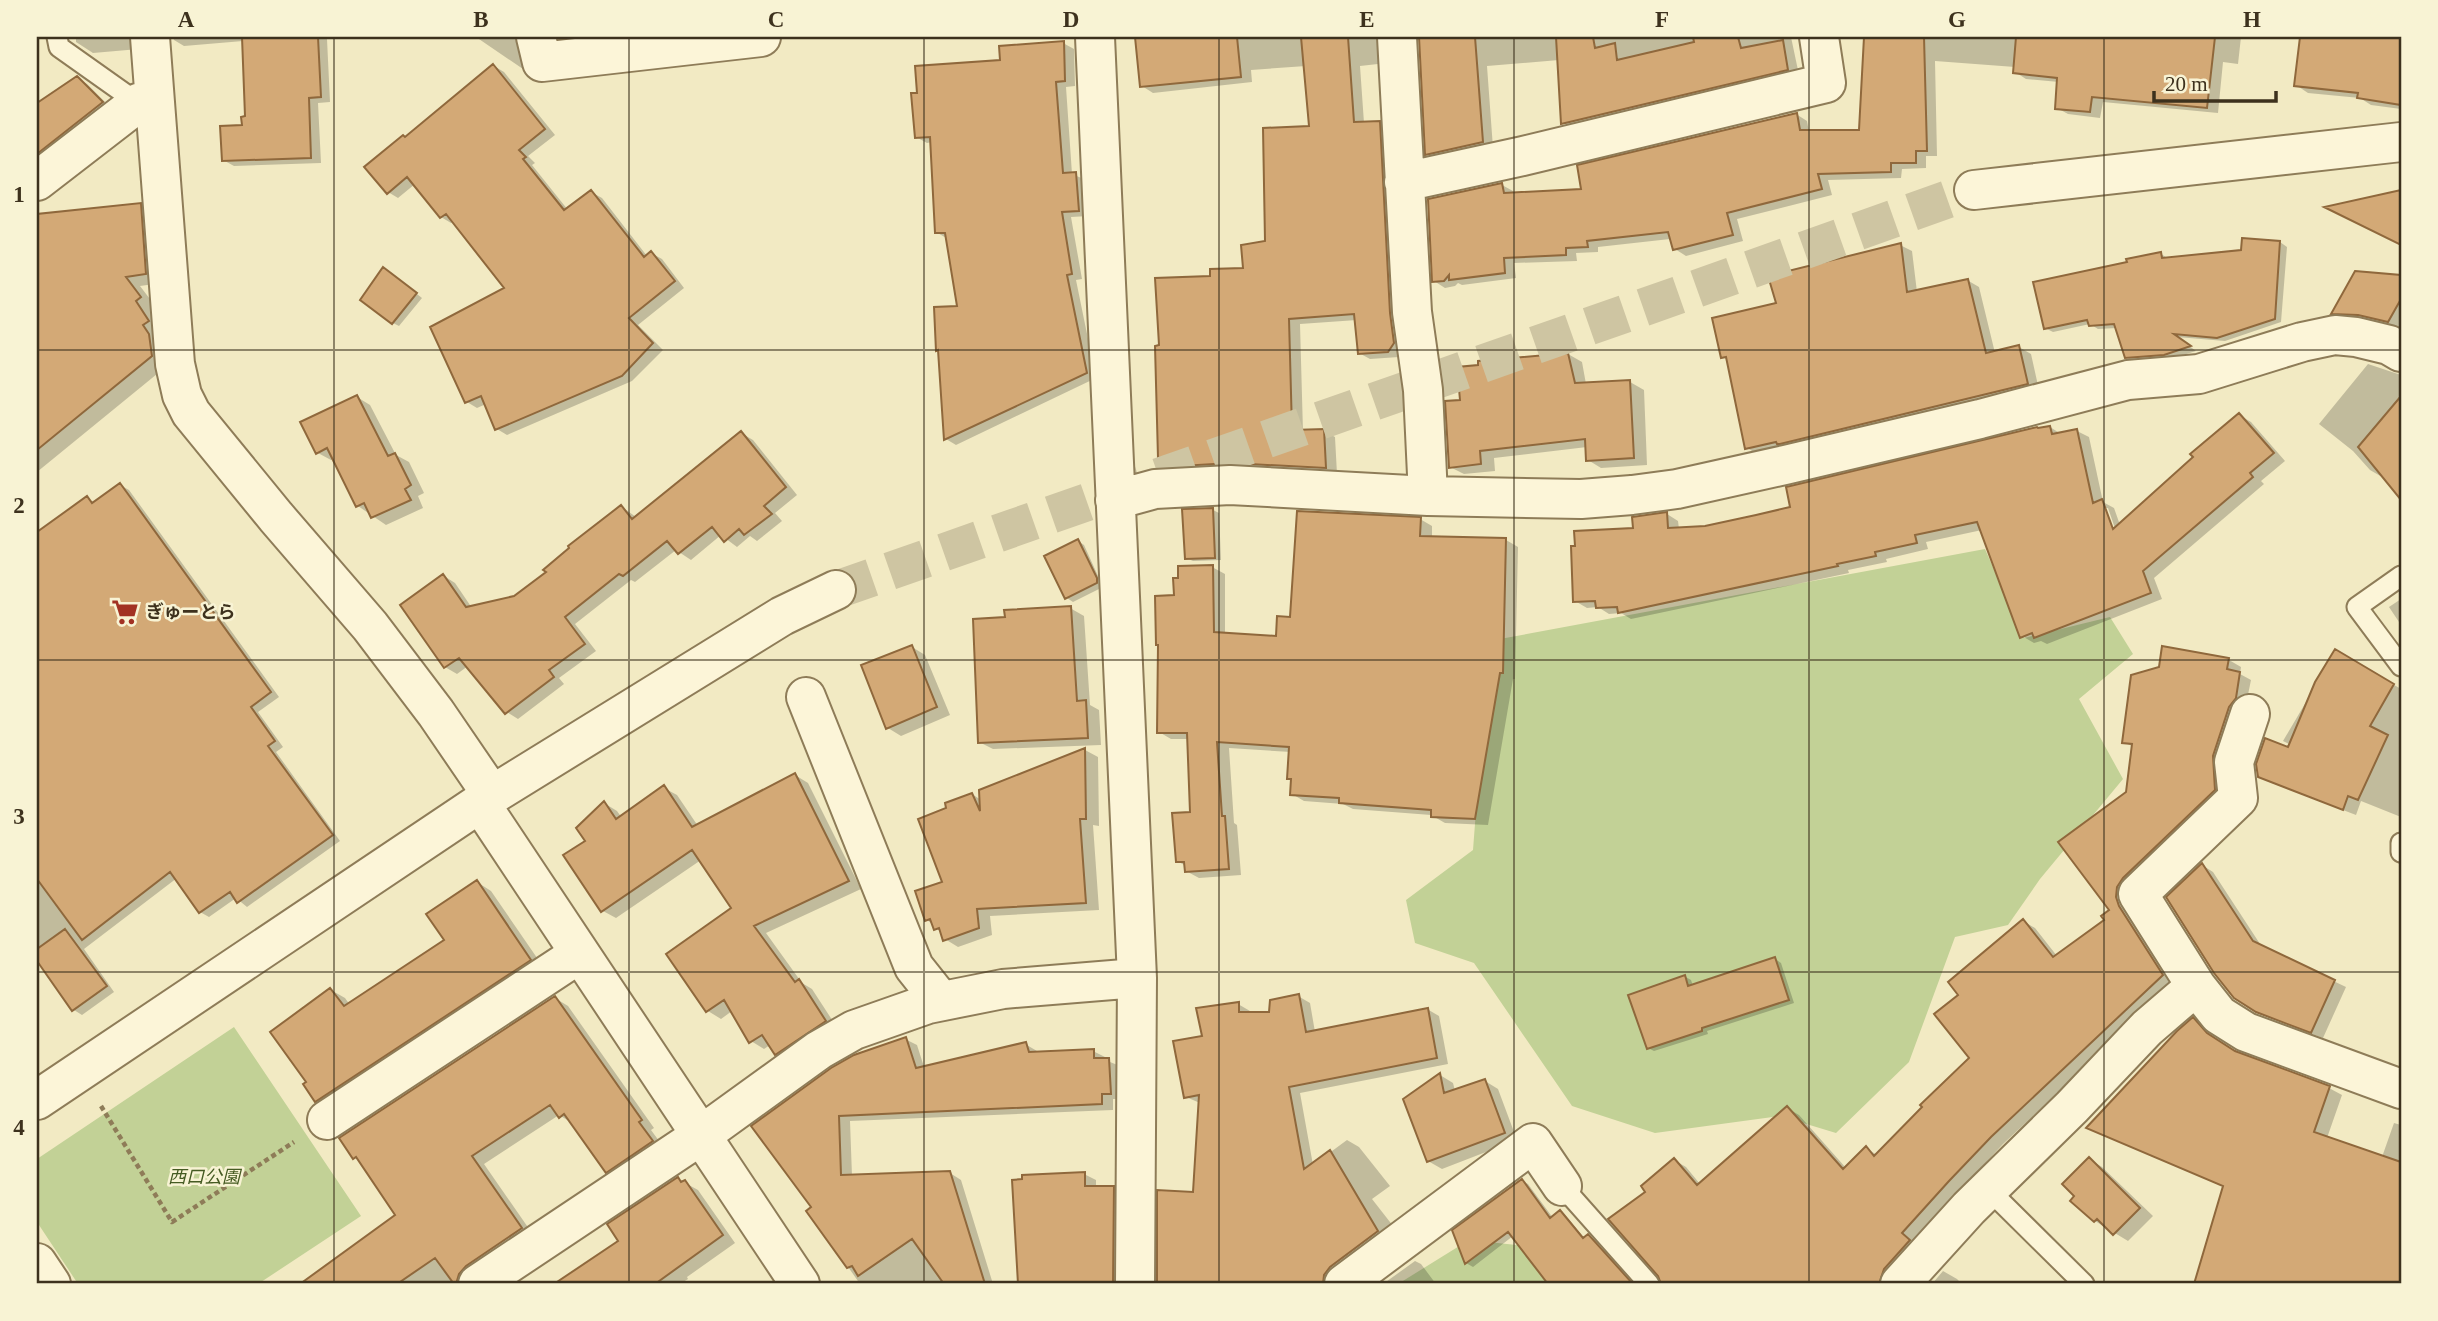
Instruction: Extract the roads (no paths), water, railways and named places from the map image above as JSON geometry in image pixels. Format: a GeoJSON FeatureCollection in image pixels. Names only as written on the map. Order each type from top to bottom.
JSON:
{"type":"FeatureCollection","features":[{"type":"Feature","properties":{"kind":"street"},"geometry":{"type":"LineString","coordinates":[[150,37],[146,100],[175,364],[182,395],[209,435],[275,517],[370,626],[436,713],[579,954],[800,1284]]}},
{"type":"Feature","properties":{"kind":"street"},"geometry":{"type":"LineString","coordinates":[[536,37],[542,62],[761,37]]}},
{"type":"Feature","properties":{"kind":"street"},"geometry":{"type":"LineString","coordinates":[[1095,37],[1137,978],[1135,1284]]}},
{"type":"Feature","properties":{"kind":"street"},"geometry":{"type":"LineString","coordinates":[[1397,37],[1412,312],[1423,390],[1428,496]]}},
{"type":"Feature","properties":{"kind":"street"},"geometry":{"type":"LineString","coordinates":[[1405,182],[1826,83],[1819,37]]}},
{"type":"Feature","properties":{"kind":"street"},"geometry":{"type":"LineString","coordinates":[[37,181],[146,100]]}},
{"type":"Feature","properties":{"kind":"street"},"geometry":{"type":"LineString","coordinates":[[1973,190],[2401,142]]}},
{"type":"Feature","properties":{"kind":"street"},"geometry":{"type":"LineString","coordinates":[[1115,500],[1155,489],[1230,485],[1428,496],[1581,499],[1677,489],[1967,422],[2128,380],[2199,374],[2302,342],[2335,335],[2389,345],[2401,352]]}},
{"type":"Feature","properties":{"kind":"street"},"geometry":{"type":"LineString","coordinates":[[37,1100],[486,799],[782,616],[836,590]]}},
{"type":"Feature","properties":{"kind":"street"},"geometry":{"type":"LineString","coordinates":[[806,696],[914,967],[941,1001]]}},
{"type":"Feature","properties":{"kind":"street"},"geometry":{"type":"LineString","coordinates":[[2250,714],[2234,762],[2238,798],[2138,894],[2196,986],[2219,1015],[2246,1032],[2401,1089]]}},
{"type":"Feature","properties":{"kind":"street"},"geometry":{"type":"LineString","coordinates":[[327,1120],[579,954]]}},
{"type":"Feature","properties":{"kind":"street"},"geometry":{"type":"LineString","coordinates":[[478,1284],[700,1136],[819,1050],[854,1030],[941,1001],[1003,989],[1137,978]]}},
{"type":"Feature","properties":{"kind":"street"},"geometry":{"type":"LineString","coordinates":[[1900,1284],[1988,1189],[2147,1028],[2196,986]]}},
{"type":"Feature","properties":{"kind":"street"},"geometry":{"type":"LineString","coordinates":[[1344,1284],[1533,1143],[1562,1186]]}},
{"type":"Feature","properties":{"kind":"street"},"geometry":{"type":"LineString","coordinates":[[37,1263],[51,1284]]}},
{"type":"Feature","properties":{"kind":"lane"},"geometry":{"type":"LineString","coordinates":[[57,37],[59,47],[146,100]]}},
{"type":"Feature","properties":{"kind":"lane"},"geometry":{"type":"LineString","coordinates":[[2401,576],[2357,607],[2401,666]]}},
{"type":"Feature","properties":{"kind":"lane"},"geometry":{"type":"LineString","coordinates":[[2401,843],[2401,852]]}},
{"type":"Feature","properties":{"kind":"lane"},"geometry":{"type":"LineString","coordinates":[[1562,1186],[1649,1284]]}},
{"type":"Feature","properties":{"kind":"lane"},"geometry":{"type":"LineString","coordinates":[[1988,1189],[2084,1284]]}},
{"type":"Feature","properties":{"kind":"tunnel"},"geometry":{"type":"LineString","coordinates":[[836,590],[1974,190]]}},
{"type":"Feature","properties":{"kind":"place","name":"ぎゅーとら"},"geometry":{"type":"Point","coordinates":[125,612]}},
{"type":"Feature","properties":{"kind":"park label","name":"西口公園"},"geometry":{"type":"Point","coordinates":[204,1177]}}]}
